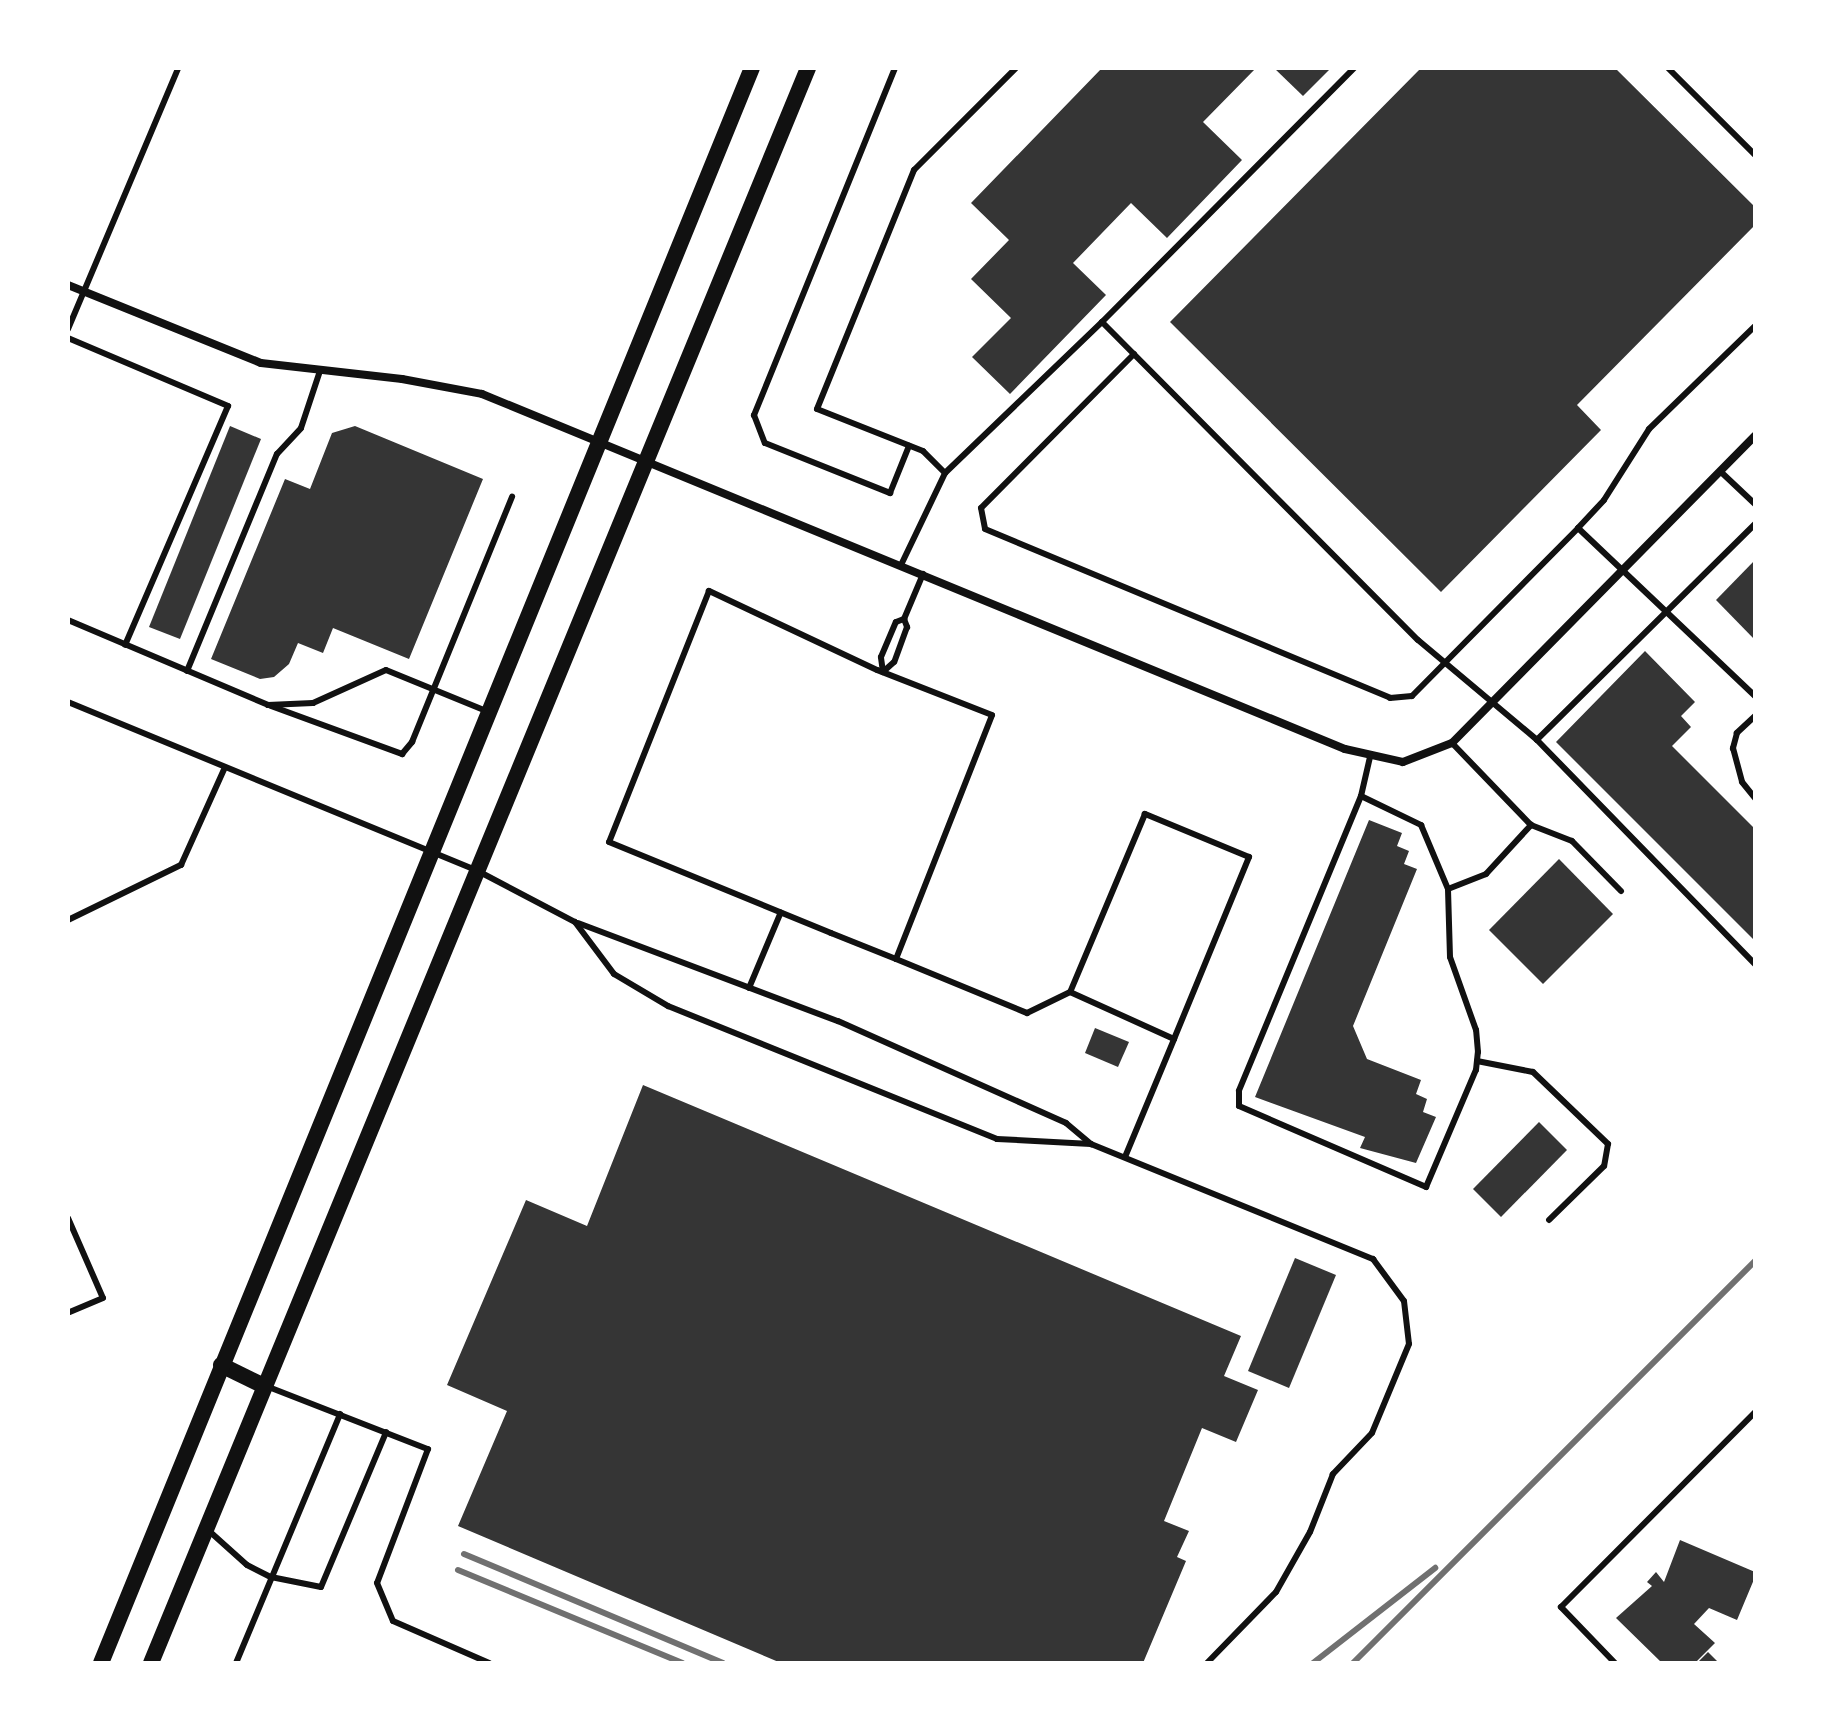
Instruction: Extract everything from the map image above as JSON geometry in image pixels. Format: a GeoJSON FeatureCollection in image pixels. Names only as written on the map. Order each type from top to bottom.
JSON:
{"type":"FeatureCollection","features":[{"type":"Feature","properties":{"kind":"main road"},"geometry":{"type":"LineString","coordinates":[[101,1663],[752,68]]}},
{"type":"Feature","properties":{"kind":"main road"},"geometry":{"type":"LineString","coordinates":[[151,1663],[262,1385],[647,463],[808,68]]}},
{"type":"Feature","properties":{"kind":"main road"},"geometry":{"type":"LineString","coordinates":[[221,1365],[262,1385]]}},
{"type":"Feature","properties":{"kind":"street"},"geometry":{"type":"LineString","coordinates":[[68,285],[261,363],[457,387],[1370,757],[1403,762],[1452,743],[1755,436]]}},
{"type":"Feature","properties":{"kind":"lane"},"geometry":{"type":"LineString","coordinates":[[68,329],[178,68]]}},
{"type":"Feature","properties":{"kind":"lane"},"geometry":{"type":"LineString","coordinates":[[895,68],[754,415],[765,443],[890,493],[909,446]]}},
{"type":"Feature","properties":{"kind":"lane"},"geometry":{"type":"LineString","coordinates":[[945,473],[909,446],[817,409],[914,170],[1016,68]]}},
{"type":"Feature","properties":{"kind":"lane"},"geometry":{"type":"LineString","coordinates":[[901,565],[945,473],[1102,322],[1354,68]]}},
{"type":"Feature","properties":{"kind":"lane"},"geometry":{"type":"LineString","coordinates":[[1668,68],[1755,155]]}},
{"type":"Feature","properties":{"kind":"lane"},"geometry":{"type":"LineString","coordinates":[[1102,322],[1442,664],[1537,740],[1755,964]]}},
{"type":"Feature","properties":{"kind":"lane"},"geometry":{"type":"LineString","coordinates":[[1134,354],[981,508],[985,529],[1390,698],[1412,696],[1578,528],[1604,500],[1649,429],[1755,326]]}},
{"type":"Feature","properties":{"kind":"lane"},"geometry":{"type":"LineString","coordinates":[[68,338],[228,406],[125,645]]}},
{"type":"Feature","properties":{"kind":"lane"},"geometry":{"type":"LineString","coordinates":[[187,671],[277,454],[301,428],[320,371]]}},
{"type":"Feature","properties":{"kind":"lane"},"geometry":{"type":"LineString","coordinates":[[1721,472],[1755,504]]}},
{"type":"Feature","properties":{"kind":"lane"},"geometry":{"type":"LineString","coordinates":[[68,620],[268,705],[402,754],[433,689],[512,497]]}},
{"type":"Feature","properties":{"kind":"lane"},"geometry":{"type":"LineString","coordinates":[[1537,740],[1755,524]]}},
{"type":"Feature","properties":{"kind":"lane"},"geometry":{"type":"LineString","coordinates":[[1578,528],[1755,696]]}},
{"type":"Feature","properties":{"kind":"lane"},"geometry":{"type":"LineString","coordinates":[[883,672],[894,662],[907,627],[904,619],[923,574]]}},
{"type":"Feature","properties":{"kind":"lane"},"geometry":{"type":"LineString","coordinates":[[896,959],[992,715],[883,672],[709,591],[609,842],[1027,1013],[1070,992],[1145,814],[1249,857],[1125,1157]]}},
{"type":"Feature","properties":{"kind":"lane"},"geometry":{"type":"LineString","coordinates":[[883,672],[881,657],[896,622],[904,619]]}},
{"type":"Feature","properties":{"kind":"lane"},"geometry":{"type":"LineString","coordinates":[[268,705],[313,703],[386,670],[489,712]]}},
{"type":"Feature","properties":{"kind":"lane"},"geometry":{"type":"LineString","coordinates":[[68,702],[476,870],[575,922],[838,1021],[1066,1123],[1091,1144]]}},
{"type":"Feature","properties":{"kind":"lane"},"geometry":{"type":"LineString","coordinates":[[1755,716],[1737,733],[1733,748],[1742,782],[1755,798]]}},
{"type":"Feature","properties":{"kind":"lane"},"geometry":{"type":"LineString","coordinates":[[1452,743],[1531,825],[1572,841],[1621,891]]}},
{"type":"Feature","properties":{"kind":"lane"},"geometry":{"type":"LineString","coordinates":[[1361,796],[1421,825],[1448,889],[1450,957],[1476,1030],[1477,1061],[1426,1187],[1239,1106],[1239,1091],[1361,796],[1370,757]]}},
{"type":"Feature","properties":{"kind":"lane"},"geometry":{"type":"LineString","coordinates":[[68,920],[181,865],[225,767]]}},
{"type":"Feature","properties":{"kind":"lane"},"geometry":{"type":"LineString","coordinates":[[1448,889],[1486,874],[1531,825]]}},
{"type":"Feature","properties":{"kind":"lane"},"geometry":{"type":"LineString","coordinates":[[749,988],[781,912]]}},
{"type":"Feature","properties":{"kind":"lane"},"geometry":{"type":"LineString","coordinates":[[575,922],[614,974],[668,1006],[997,1139],[1091,1144],[1373,1259],[1404,1301],[1409,1344],[1372,1433],[1333,1474],[1310,1532],[1276,1592],[1207,1663]]}},
{"type":"Feature","properties":{"kind":"lane"},"geometry":{"type":"LineString","coordinates":[[1070,992],[1174,1039]]}},
{"type":"Feature","properties":{"kind":"lane"},"geometry":{"type":"LineString","coordinates":[[1477,1061],[1533,1072],[1608,1144],[1604,1166],[1549,1220]]}},
{"type":"Feature","properties":{"kind":"lane"},"geometry":{"type":"LineString","coordinates":[[68,1218],[103,1298],[68,1313]]}},
{"type":"Feature","properties":{"kind":"lane"},"geometry":{"type":"LineString","coordinates":[[262,1385],[428,1449],[377,1583],[393,1621],[489,1663]]}},
{"type":"Feature","properties":{"kind":"lane"},"geometry":{"type":"LineString","coordinates":[[1615,1663],[1561,1607],[1755,1412]]}},
{"type":"Feature","properties":{"kind":"lane"},"geometry":{"type":"LineString","coordinates":[[236,1663],[340,1414]]}},
{"type":"Feature","properties":{"kind":"lane"},"geometry":{"type":"LineString","coordinates":[[205,1528],[230,1554],[271,1577],[313,1589],[329,1580],[386,1432]]}},
{"type":"Feature","properties":{"kind":"building"},"geometry":{"type":"Polygon","coordinates":[[[1102,68],[1256,68],[1203,122],[1242,160],[1167,238],[1131,203],[1073,263],[1106,295],[1010,394],[972,357],[1011,318],[971,279],[1009,240],[971,203],[1102,68]]]}},
{"type":"Feature","properties":{"kind":"building"},"geometry":{"type":"Polygon","coordinates":[[[1274,68],[1331,68],[1303,96],[1274,68]]]}},
{"type":"Feature","properties":{"kind":"building"},"geometry":{"type":"Polygon","coordinates":[[[1421,68],[1615,68],[1755,207],[1755,225],[1577,405],[1601,430],[1441,592],[1170,322],[1421,68]]]}},
{"type":"Feature","properties":{"kind":"building"},"geometry":{"type":"Polygon","coordinates":[[[230,426],[261,439],[180,639],[149,627],[230,426]]]}},
{"type":"Feature","properties":{"kind":"building"},"geometry":{"type":"Polygon","coordinates":[[[355,426],[483,479],[409,659],[333,628],[323,653],[298,643],[289,664],[274,677],[260,679],[211,659],[285,479],[310,489],[332,433],[355,426]]]}},
{"type":"Feature","properties":{"kind":"building"},"geometry":{"type":"Polygon","coordinates":[[[1755,560],[1755,640],[1716,600],[1755,560]]]}},
{"type":"Feature","properties":{"kind":"building"},"geometry":{"type":"Polygon","coordinates":[[[1645,651],[1695,702],[1681,716],[1691,727],[1672,746],[1755,829],[1755,941],[1556,742],[1645,651]]]}},
{"type":"Feature","properties":{"kind":"building"},"geometry":{"type":"Polygon","coordinates":[[[1369,820],[1402,833],[1397,846],[1409,851],[1404,864],[1417,869],[1353,1026],[1367,1059],[1421,1080],[1416,1094],[1427,1099],[1423,1112],[1436,1117],[1416,1163],[1360,1148],[1365,1137],[1255,1097],[1369,820]]]}},
{"type":"Feature","properties":{"kind":"building"},"geometry":{"type":"Polygon","coordinates":[[[1559,859],[1613,914],[1543,984],[1489,930],[1559,859]]]}},
{"type":"Feature","properties":{"kind":"building"},"geometry":{"type":"Polygon","coordinates":[[[1095,1028],[1129,1042],[1118,1067],[1085,1053],[1095,1028]]]}},
{"type":"Feature","properties":{"kind":"building"},"geometry":{"type":"Polygon","coordinates":[[[643,1085],[1241,1336],[1224,1376],[1258,1390],[1236,1442],[1202,1428],[1164,1521],[1189,1531],[1177,1557],[1186,1561],[1143,1663],[781,1663],[458,1526],[507,1411],[447,1385],[526,1200],[587,1226],[643,1085]]]}},
{"type":"Feature","properties":{"kind":"building"},"geometry":{"type":"Polygon","coordinates":[[[1539,1122],[1567,1150],[1501,1217],[1473,1189],[1539,1122]]]}},
{"type":"Feature","properties":{"kind":"building"},"geometry":{"type":"Polygon","coordinates":[[[1295,1258],[1336,1275],[1289,1388],[1248,1371],[1295,1258]]]}},
{"type":"Feature","properties":{"kind":"building"},"geometry":{"type":"Polygon","coordinates":[[[1680,1540],[1755,1572],[1755,1577],[1737,1620],[1709,1608],[1694,1624],[1715,1643],[1695,1663],[1662,1663],[1616,1618],[1652,1586],[1647,1582],[1656,1572],[1664,1582],[1680,1540]]]}},
{"type":"Feature","properties":{"kind":"building"},"geometry":{"type":"Polygon","coordinates":[[[1708,1652],[1719,1663],[1697,1663],[1708,1652]]]}},
{"type":"Feature","properties":{"kind":"railway"},"geometry":{"type":"LineString","coordinates":[[1353,1663],[1755,1261]]}},
{"type":"Feature","properties":{"kind":"railway"},"geometry":{"type":"LineString","coordinates":[[464,1554],[723,1663]]}},
{"type":"Feature","properties":{"kind":"railway"},"geometry":{"type":"LineString","coordinates":[[1313,1663],[1435,1568]]}},
{"type":"Feature","properties":{"kind":"railway"},"geometry":{"type":"LineString","coordinates":[[458,1570],[683,1663]]}}]}
